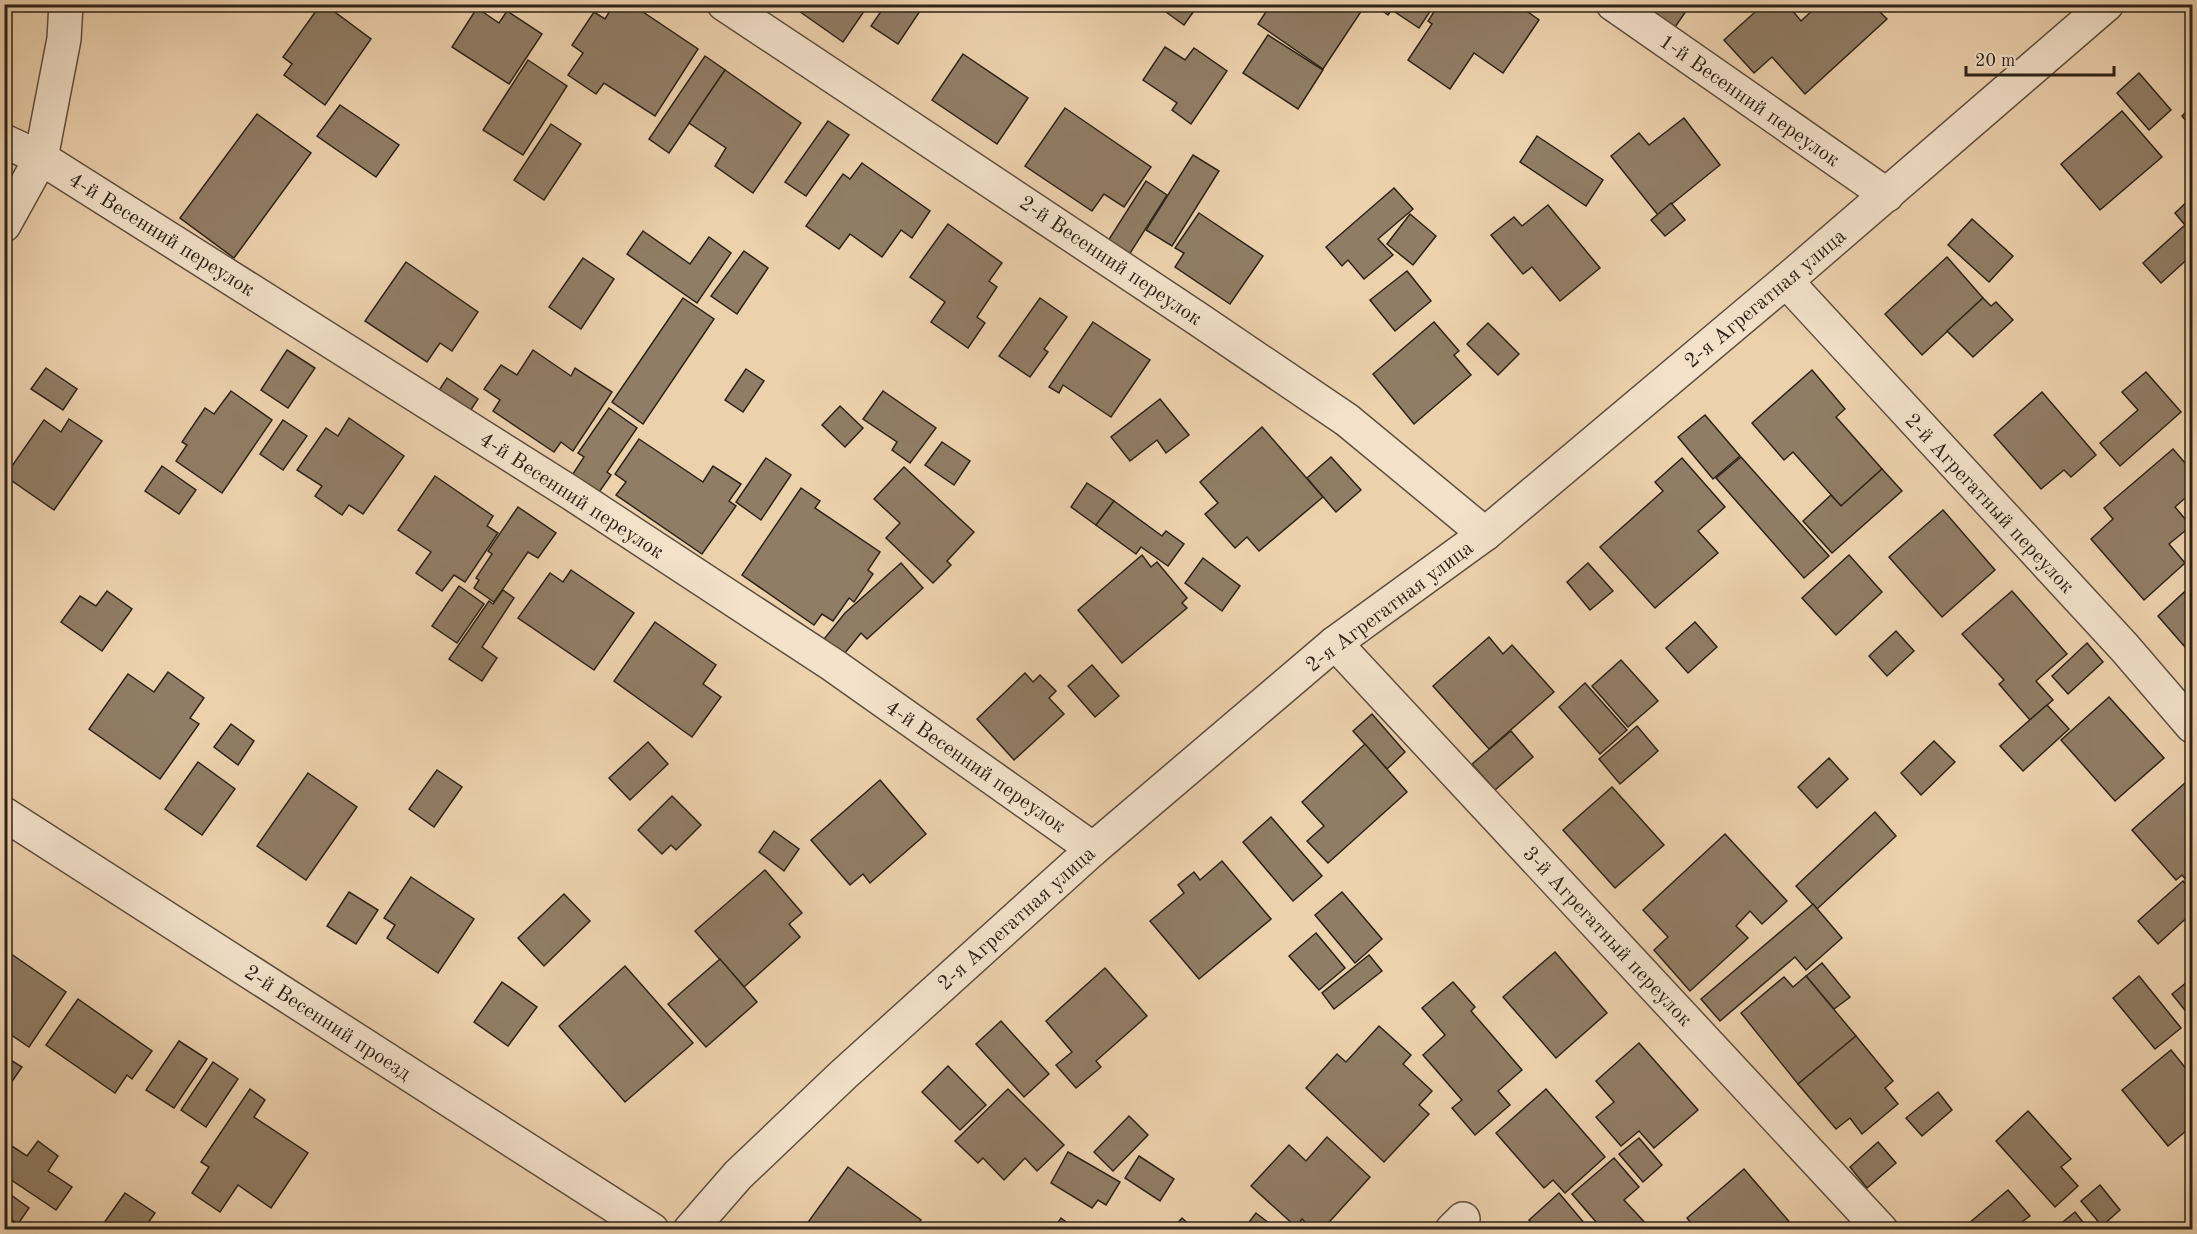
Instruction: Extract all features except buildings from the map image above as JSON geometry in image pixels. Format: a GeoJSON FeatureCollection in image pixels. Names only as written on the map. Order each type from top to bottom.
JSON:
{"type":"FeatureCollection","features":[{"type":"Feature","properties":{"kind":"street"},"geometry":{"type":"LineString","coordinates":[[4,225],[41,158],[64,39],[66,4]]}},
{"type":"Feature","properties":{"kind":"street","name":"2-й Весенний переулок"},"geometry":{"type":"LineString","coordinates":[[724,4],[1189,312],[1347,420],[1485,534]]}},
{"type":"Feature","properties":{"kind":"street","name":"1-й Весенний переулок"},"geometry":{"type":"LineString","coordinates":[[1613,4],[1887,195]]}},
{"type":"Feature","properties":{"kind":"street","name":"2-я Агрегатная улица"},"geometry":{"type":"LineString","coordinates":[[690,1230],[738,1175],[834,1082],[1093,849],[1335,643],[1485,534],[1887,195],[2107,4]]}},
{"type":"Feature","properties":{"kind":"street","name":"4-й Весенний переулок"},"geometry":{"type":"LineString","coordinates":[[4,141],[41,158],[571,493],[804,646],[1093,849]]}},
{"type":"Feature","properties":{"kind":"street","name":"2-й Агрегатный переулок"},"geometry":{"type":"LineString","coordinates":[[1786,281],[2124,647],[2193,726]]}},
{"type":"Feature","properties":{"kind":"street","name":"3-й Агрегатный переулок"},"geometry":{"type":"LineString","coordinates":[[1335,643],[1881,1230]]}},
{"type":"Feature","properties":{"kind":"street","name":"2-й Весенний проезд"},"geometry":{"type":"LineString","coordinates":[[4,814],[651,1230]]}}]}
